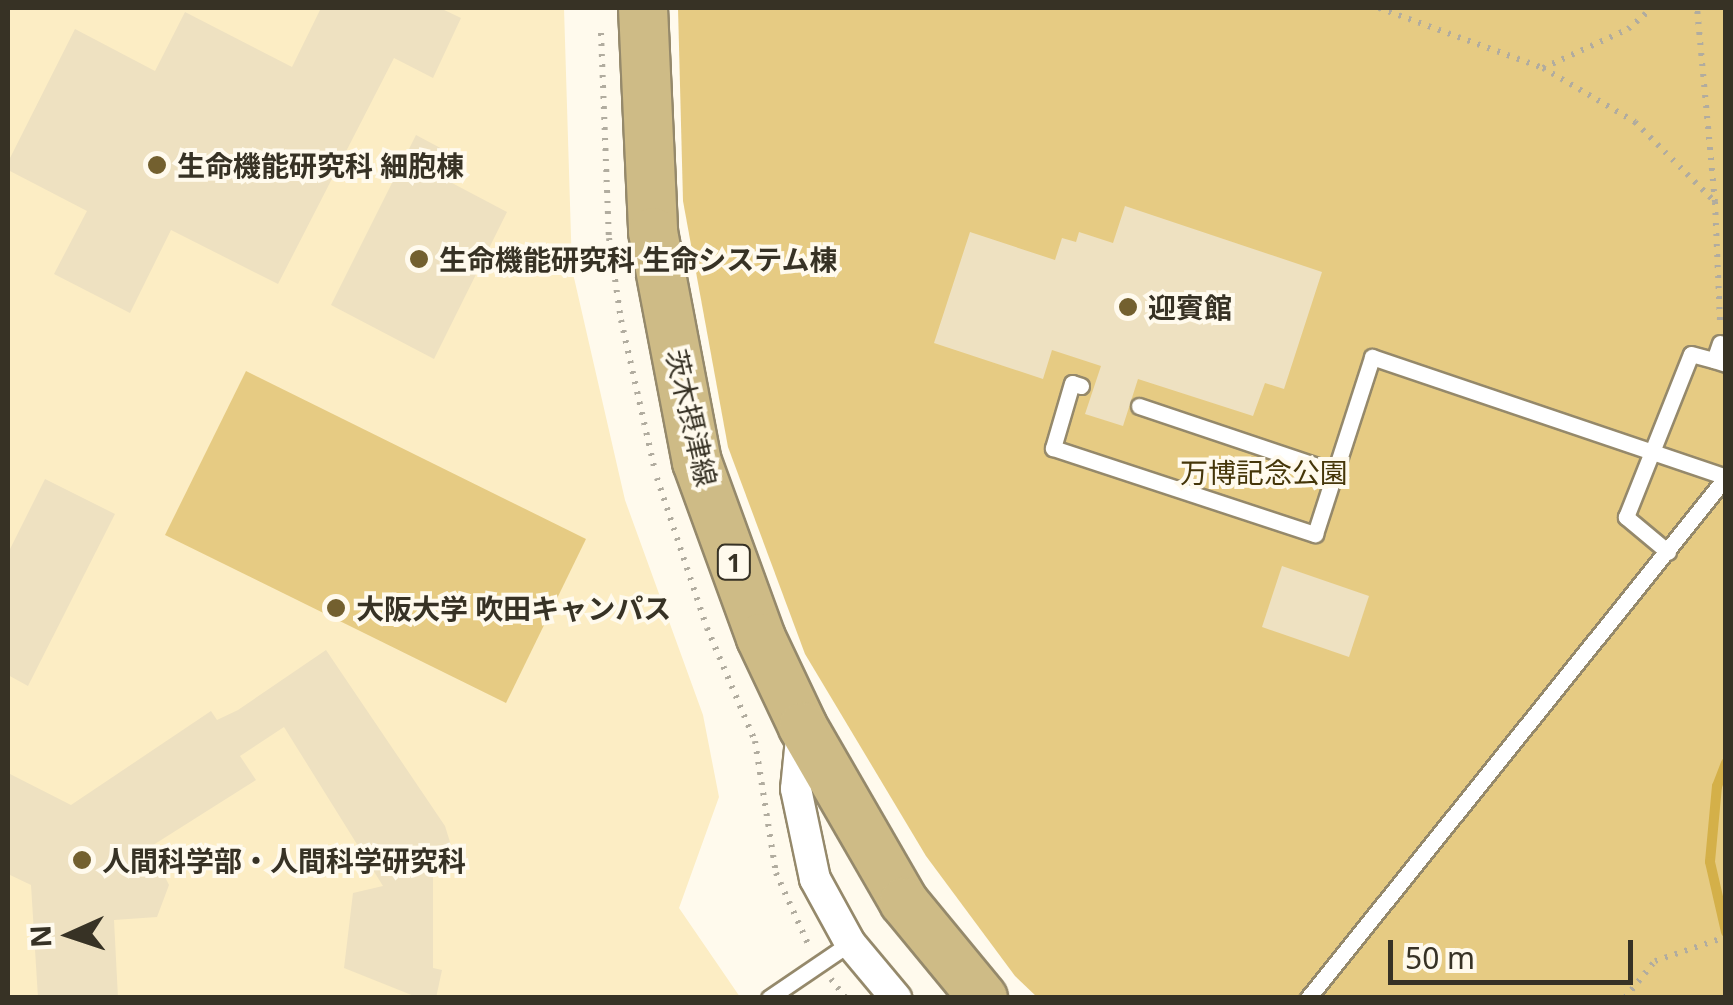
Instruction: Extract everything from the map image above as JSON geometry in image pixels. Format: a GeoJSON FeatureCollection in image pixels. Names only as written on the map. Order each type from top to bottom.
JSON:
{"type":"FeatureCollection","features":[{"type":"Feature","properties":{"kind":"main road","name":"茨木摂津線"},"geometry":{"type":"LineString","coordinates":[[642,8],[653,232],[698,462],[761,638],[802,727],[904,902],[983,998]]}},
{"type":"Feature","properties":{"kind":"street"},"geometry":{"type":"LineString","coordinates":[[802,727],[796,789],[815,879],[850,943],[896,998]]}},
{"type":"Feature","properties":{"kind":"lane"},"geometry":{"type":"LineString","coordinates":[[1668,552],[1626,517],[1692,354],[1720,362],[1720,343]]}},
{"type":"Feature","properties":{"kind":"lane"},"geometry":{"type":"LineString","coordinates":[[1081,386],[1072,383],[1053,448],[1315,534],[1372,357],[1654,449],[1726,477],[1308,998]]}},
{"type":"Feature","properties":{"kind":"lane"},"geometry":{"type":"LineString","coordinates":[[1139,406],[1335,472]]}},
{"type":"Feature","properties":{"kind":"lane"},"geometry":{"type":"LineString","coordinates":[[769,998],[850,943]]}},
{"type":"Feature","properties":{"kind":"path"},"geometry":{"type":"LineString","coordinates":[[1379,8],[1543,68],[1635,122],[1715,202]]}},
{"type":"Feature","properties":{"kind":"path"},"geometry":{"type":"LineString","coordinates":[[1543,68],[1628,29],[1652,8]]}},
{"type":"Feature","properties":{"kind":"path"},"geometry":{"type":"LineString","coordinates":[[1698,8],[1721,270],[1720,343]]}},
{"type":"Feature","properties":{"kind":"path"},"geometry":{"type":"LineString","coordinates":[[1625,998],[1655,961],[1726,937]]}},
{"type":"Feature","properties":{"kind":"shaded area","name":"大阪大学 吹田キャンパス"},"geometry":{"type":"Polygon","coordinates":[[[8,8],[564,8],[572,269],[625,500],[703,715],[719,797],[679,908],[740,997],[8,997],[8,8]]]}},
{"type":"Feature","properties":{"kind":"green space","name":"万博記念公園"},"geometry":{"type":"Polygon","coordinates":[[[678,8],[1725,8],[1725,997],[1038,998],[1015,976],[926,856],[805,654],[728,447],[683,201],[678,8]]]}},
{"type":"Feature","properties":{"kind":"green space"},"geometry":{"type":"Polygon","coordinates":[[[246,371],[586,539],[506,703],[165,535],[246,371]]]}},
{"type":"Feature","properties":{"kind":"building","name":"生命機能研究科 細胞棟"},"geometry":{"type":"Polygon","coordinates":[[[321,8],[440,8],[461,18],[433,78],[394,58],[278,284],[171,230],[130,313],[54,274],[87,211],[8,170],[8,162],[75,29],[155,71],[185,12],[292,67],[321,8]]]}},
{"type":"Feature","properties":{"kind":"building","name":"生命機能研究科 生命システム棟"},"geometry":{"type":"Polygon","coordinates":[[[416,135],[463,160],[452,183],[507,212],[434,359],[331,305],[416,135]]]}},
{"type":"Feature","properties":{"kind":"building","name":"迎賓館"},"geometry":{"type":"Polygon","coordinates":[[[1125,206],[1322,272],[1284,389],[1265,383],[1253,416],[1138,379],[1123,426],[1085,414],[1101,366],[1052,350],[1043,379],[934,343],[970,232],[1055,260],[1062,238],[1076,242],[1079,232],[1113,243],[1125,206]]]}},
{"type":"Feature","properties":{"kind":"building"},"geometry":{"type":"Polygon","coordinates":[[[45,479],[115,514],[28,686],[8,675],[8,553],[45,479]]]}},
{"type":"Feature","properties":{"kind":"building"},"geometry":{"type":"Polygon","coordinates":[[[1282,566],[1369,596],[1349,657],[1262,627],[1282,566]]]}},
{"type":"Feature","properties":{"kind":"building"},"geometry":{"type":"Polygon","coordinates":[[[326,650],[445,826],[459,871],[433,877],[433,968],[442,970],[436,998],[419,998],[344,968],[353,893],[383,886],[284,727],[240,756],[256,780],[150,847],[169,885],[157,917],[114,920],[118,998],[38,998],[31,885],[8,874],[8,773],[71,805],[211,711],[217,720],[238,710],[326,650]]]}},
{"type":"Feature","properties":{"kind":"waterway"},"geometry":{"type":"LineString","coordinates":[[1726,763],[1717,786],[1710,862],[1726,932]]}},
{"type":"Feature","properties":{"kind":"place","name":"生命機能研究科 細胞棟"},"geometry":{"type":"Point","coordinates":[157,165]}},
{"type":"Feature","properties":{"kind":"place","name":"生命機能研究科 生命システム棟"},"geometry":{"type":"Point","coordinates":[419,259]}},
{"type":"Feature","properties":{"kind":"place","name":"迎賓館"},"geometry":{"type":"Point","coordinates":[1128,307]}},
{"type":"Feature","properties":{"kind":"place","name":"大阪大学 吹田キャンパス"},"geometry":{"type":"Point","coordinates":[336,608]}},
{"type":"Feature","properties":{"kind":"place","name":"人間科学部・人間科学研究科"},"geometry":{"type":"Point","coordinates":[82,860]}}]}
